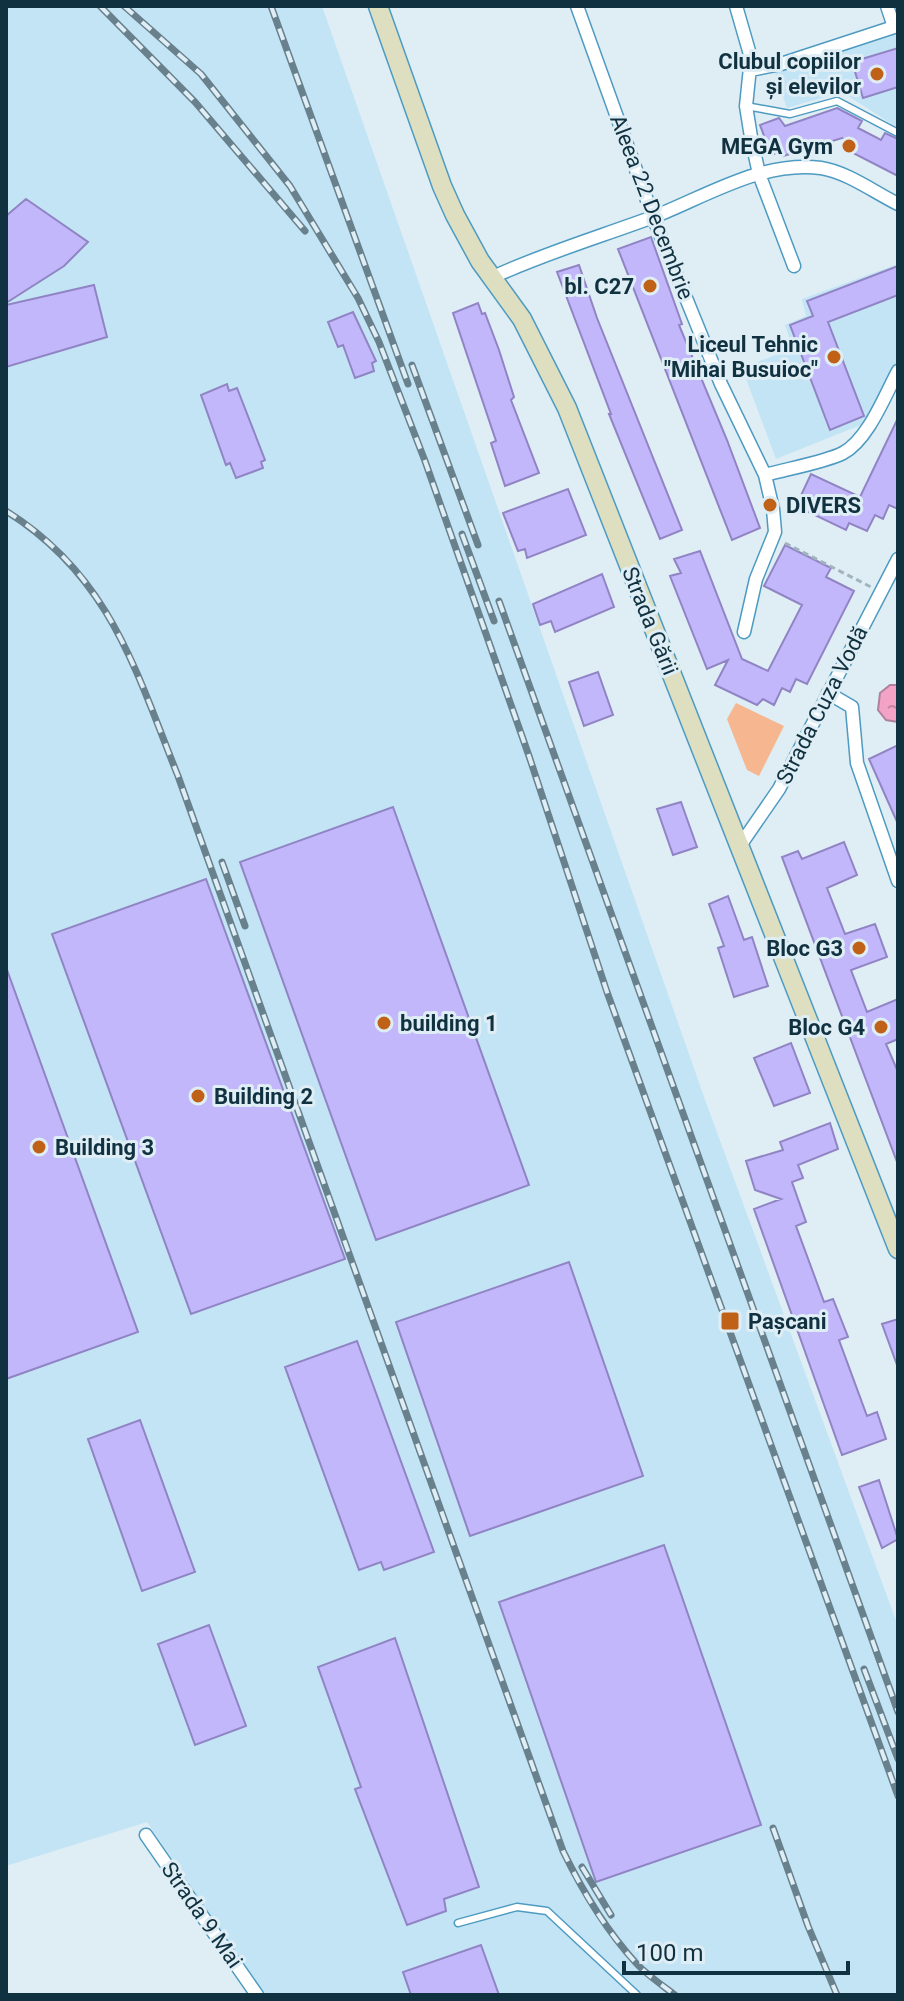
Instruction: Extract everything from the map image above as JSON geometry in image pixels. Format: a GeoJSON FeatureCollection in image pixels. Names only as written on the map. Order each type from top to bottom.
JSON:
{"type":"FeatureCollection","features":[{"type":"Feature","properties":{"kind":"street","name":"Strada Gării"},"geometry":{"type":"LineString","coordinates":[[378,6],[442,186],[468,240],[522,319],[567,408],[898,1249]]}},
{"type":"Feature","properties":{"kind":"street","name":"Aleea 22 Decembrie"},"geometry":{"type":"LineString","coordinates":[[577,6],[653,217],[727,396],[765,475],[775,532]]}},
{"type":"Feature","properties":{"kind":"street"},"geometry":{"type":"LineString","coordinates":[[736,6],[750,47],[746,106],[759,174],[794,266]]}},
{"type":"Feature","properties":{"kind":"street"},"geometry":{"type":"LineString","coordinates":[[750,70],[781,64],[896,26],[887,6]]}},
{"type":"Feature","properties":{"kind":"street"},"geometry":{"type":"LineString","coordinates":[[493,277],[553,250],[653,217],[759,174],[809,167],[831,170],[898,204]]}},
{"type":"Feature","properties":{"kind":"street"},"geometry":{"type":"LineString","coordinates":[[765,475],[845,452],[861,437],[898,371]]}},
{"type":"Feature","properties":{"kind":"street"},"geometry":{"type":"LineString","coordinates":[[744,632],[756,579],[775,532]]}},
{"type":"Feature","properties":{"kind":"street","name":"Strada Cuza Vodă"},"geometry":{"type":"LineString","coordinates":[[739,847],[779,789],[898,559]]}},
{"type":"Feature","properties":{"kind":"street"},"geometry":{"type":"LineString","coordinates":[[828,693],[852,707],[857,763],[898,881]]}},
{"type":"Feature","properties":{"kind":"street","name":"Strada 9 Mai"},"geometry":{"type":"LineString","coordinates":[[146,1835],[257,1995]]}},
{"type":"Feature","properties":{"kind":"lane"},"geometry":{"type":"LineString","coordinates":[[746,106],[790,114],[837,101],[898,133]]}},
{"type":"Feature","properties":{"kind":"lane"},"geometry":{"type":"LineString","coordinates":[[458,1923],[517,1907],[547,1911],[637,1995]]}},
{"type":"Feature","properties":{"kind":"path"},"geometry":{"type":"LineString","coordinates":[[775,532],[780,540],[880,592]]}},
{"type":"Feature","properties":{"kind":"shaded area"},"geometry":{"type":"Polygon","coordinates":[[[6,6],[322,6],[704,1097],[898,1626],[898,1995],[264,1995],[147,1822],[6,1866],[6,6]]]}},
{"type":"Feature","properties":{"kind":"shaded area"},"geometry":{"type":"Polygon","coordinates":[[[898,33],[898,128],[842,92],[787,108],[775,73],[898,33]]]}},
{"type":"Feature","properties":{"kind":"shaded area","name":"Liceul Tehnic \"Mihai Busuioc\""},"geometry":{"type":"Polygon","coordinates":[[[898,264],[898,366],[868,422],[776,459],[742,368],[793,348],[785,325],[806,316],[802,299],[898,264]]]}},
{"type":"Feature","properties":{"kind":"shaded area"},"geometry":{"type":"Polygon","coordinates":[[[736,703],[784,726],[759,776],[747,770],[727,719],[736,703]]]}},
{"type":"Feature","properties":{"kind":"water"},"geometry":{"type":"Polygon","coordinates":[[[890,685],[898,685],[898,722],[886,720],[878,710],[880,693],[890,685]]]}},
{"type":"Feature","properties":{"kind":"building","name":"Clubul copiilor și elevilor"},"geometry":{"type":"Polygon","coordinates":[[[898,48],[898,87],[863,98],[852,62],[898,48]]]}},
{"type":"Feature","properties":{"kind":"building"},"geometry":{"type":"Polygon","coordinates":[[[837,108],[862,121],[858,128],[881,140],[885,133],[898,139],[898,176],[853,153],[854,145],[842,138],[783,156],[779,152],[771,155],[760,125],[779,118],[785,126],[837,108]]]}},
{"type":"Feature","properties":{"kind":"building"},"geometry":{"type":"Polygon","coordinates":[[[26,199],[88,242],[64,266],[6,303],[6,216],[26,199]]]}},
{"type":"Feature","properties":{"kind":"building"},"geometry":{"type":"Polygon","coordinates":[[[651,237],[682,324],[679,325],[760,528],[732,540],[618,249],[651,237]]]}},
{"type":"Feature","properties":{"kind":"building"},"geometry":{"type":"Polygon","coordinates":[[[579,265],[597,318],[682,530],[660,539],[609,414],[557,272],[579,265]]]}},
{"type":"Feature","properties":{"kind":"building"},"geometry":{"type":"Polygon","coordinates":[[[898,266],[898,295],[828,322],[864,416],[830,430],[790,325],[813,316],[807,301],[898,266]]]}},
{"type":"Feature","properties":{"kind":"building"},"geometry":{"type":"Polygon","coordinates":[[[94,285],[107,337],[6,367],[6,305],[94,285]]]}},
{"type":"Feature","properties":{"kind":"building"},"geometry":{"type":"Polygon","coordinates":[[[478,303],[499,350],[514,397],[511,400],[539,473],[505,486],[491,443],[496,441],[453,313],[478,303]]]}},
{"type":"Feature","properties":{"kind":"building"},"geometry":{"type":"Polygon","coordinates":[[[353,312],[376,361],[372,363],[374,371],[355,378],[343,345],[338,347],[328,322],[353,312]]]}},
{"type":"Feature","properties":{"kind":"building"},"geometry":{"type":"Polygon","coordinates":[[[227,384],[229,391],[237,388],[265,460],[261,462],[263,468],[236,478],[230,463],[226,465],[201,395],[227,384]]]}},
{"type":"Feature","properties":{"kind":"building"},"geometry":{"type":"Polygon","coordinates":[[[898,418],[898,509],[889,505],[883,519],[875,515],[867,531],[849,523],[846,530],[796,506],[811,474],[860,497],[898,418]]]}},
{"type":"Feature","properties":{"kind":"building"},"geometry":{"type":"Polygon","coordinates":[[[568,489],[586,535],[527,558],[525,549],[518,551],[503,513],[568,489]]]}},
{"type":"Feature","properties":{"kind":"building"},"geometry":{"type":"Polygon","coordinates":[[[785,545],[831,568],[826,577],[854,591],[807,684],[796,679],[790,692],[782,688],[774,705],[763,699],[757,705],[715,685],[728,660],[707,669],[670,576],[681,573],[674,559],[700,551],[742,659],[768,671],[802,605],[764,586],[785,545]]]}},
{"type":"Feature","properties":{"kind":"building"},"geometry":{"type":"Polygon","coordinates":[[[602,574],[614,607],[555,632],[551,621],[540,625],[533,604],[602,574]]]}},
{"type":"Feature","properties":{"kind":"building"},"geometry":{"type":"Polygon","coordinates":[[[598,672],[613,715],[584,726],[569,682],[598,672]]]}},
{"type":"Feature","properties":{"kind":"building"},"geometry":{"type":"Polygon","coordinates":[[[898,745],[898,824],[869,759],[898,745]]]}},
{"type":"Feature","properties":{"kind":"building"},"geometry":{"type":"Polygon","coordinates":[[[681,802],[697,847],[673,855],[657,809],[681,802]]]}},
{"type":"Feature","properties":{"kind":"building","name":"building 1"},"geometry":{"type":"Polygon","coordinates":[[[393,807],[529,1185],[376,1240],[240,862],[393,807]]]}},
{"type":"Feature","properties":{"kind":"building"},"geometry":{"type":"Polygon","coordinates":[[[844,842],[857,875],[827,888],[845,934],[875,924],[887,957],[851,970],[867,1012],[898,999],[898,1039],[886,1044],[898,1072],[897,1162],[782,857],[798,851],[802,859],[844,842]]]}},
{"type":"Feature","properties":{"kind":"building","name":"Building 2"},"geometry":{"type":"Polygon","coordinates":[[[206,879],[345,1259],[191,1314],[52,934],[206,879]]]}},
{"type":"Feature","properties":{"kind":"building"},"geometry":{"type":"Polygon","coordinates":[[[728,896],[744,940],[752,937],[768,986],[734,997],[718,948],[724,946],[709,904],[728,896]]]}},
{"type":"Feature","properties":{"kind":"building","name":"Building 3"},"geometry":{"type":"Polygon","coordinates":[[[6,967],[138,1332],[6,1379],[6,967]]]}},
{"type":"Feature","properties":{"kind":"building"},"geometry":{"type":"Polygon","coordinates":[[[791,1043],[810,1093],[774,1106],[754,1058],[791,1043]]]}},
{"type":"Feature","properties":{"kind":"building"},"geometry":{"type":"Polygon","coordinates":[[[830,1123],[838,1149],[798,1165],[803,1178],[792,1182],[806,1222],[796,1226],[824,1302],[833,1299],[848,1337],[839,1340],[867,1416],[877,1412],[886,1439],[842,1455],[754,1209],[781,1199],[755,1190],[746,1161],[783,1150],[780,1142],[830,1123]]]}},
{"type":"Feature","properties":{"kind":"building"},"geometry":{"type":"Polygon","coordinates":[[[569,1262],[643,1476],[470,1536],[396,1322],[569,1262]]]}},
{"type":"Feature","properties":{"kind":"building"},"geometry":{"type":"Polygon","coordinates":[[[898,1319],[898,1365],[897,1365],[882,1324],[898,1319]]]}},
{"type":"Feature","properties":{"kind":"building"},"geometry":{"type":"Polygon","coordinates":[[[357,1341],[434,1552],[384,1570],[381,1562],[359,1570],[285,1367],[357,1341]]]}},
{"type":"Feature","properties":{"kind":"building"},"geometry":{"type":"Polygon","coordinates":[[[140,1420],[195,1572],[142,1591],[88,1439],[140,1420]]]}},
{"type":"Feature","properties":{"kind":"building"},"geometry":{"type":"Polygon","coordinates":[[[879,1480],[898,1539],[882,1548],[859,1487],[879,1480]]]}},
{"type":"Feature","properties":{"kind":"building"},"geometry":{"type":"Polygon","coordinates":[[[664,1545],[761,1825],[596,1882],[499,1602],[664,1545]]]}},
{"type":"Feature","properties":{"kind":"building"},"geometry":{"type":"Polygon","coordinates":[[[209,1625],[246,1726],[195,1745],[158,1644],[209,1625]]]}},
{"type":"Feature","properties":{"kind":"building"},"geometry":{"type":"Polygon","coordinates":[[[395,1638],[479,1887],[444,1899],[446,1911],[407,1925],[355,1789],[361,1787],[318,1667],[395,1638]]]}},
{"type":"Feature","properties":{"kind":"building"},"geometry":{"type":"Polygon","coordinates":[[[481,1945],[499,1995],[411,1995],[403,1972],[481,1945]]]}},
{"type":"Feature","properties":{"kind":"railway"},"geometry":{"type":"LineString","coordinates":[[100,6],[195,102],[305,231]]}},
{"type":"Feature","properties":{"kind":"railway"},"geometry":{"type":"LineString","coordinates":[[124,6],[201,74],[290,186],[358,298],[379,342],[425,461],[529,756],[607,992],[898,1796]]}},
{"type":"Feature","properties":{"kind":"railway"},"geometry":{"type":"LineString","coordinates":[[271,6],[408,384]]}},
{"type":"Feature","properties":{"kind":"railway"},"geometry":{"type":"LineString","coordinates":[[412,365],[478,545]]}},
{"type":"Feature","properties":{"kind":"railway"},"geometry":{"type":"LineString","coordinates":[[6,511],[71,565],[95,595],[132,662],[178,776],[563,1851],[614,1937],[640,1967],[675,1995]]}},
{"type":"Feature","properties":{"kind":"railway"},"geometry":{"type":"LineString","coordinates":[[462,534],[494,621]]}},
{"type":"Feature","properties":{"kind":"railway"},"geometry":{"type":"LineString","coordinates":[[499,601],[898,1712]]}},
{"type":"Feature","properties":{"kind":"railway"},"geometry":{"type":"LineString","coordinates":[[222,862],[245,926]]}},
{"type":"Feature","properties":{"kind":"railway"},"geometry":{"type":"LineString","coordinates":[[864,1669],[898,1759]]}},
{"type":"Feature","properties":{"kind":"railway"},"geometry":{"type":"LineString","coordinates":[[773,1828],[837,1995]]}},
{"type":"Feature","properties":{"kind":"railway"},"geometry":{"type":"LineString","coordinates":[[582,1867],[611,1915]]}},
{"type":"Feature","properties":{"kind":"place","name":"Clubul copiilor și elevilor"},"geometry":{"type":"Point","coordinates":[877,74]}},
{"type":"Feature","properties":{"kind":"place","name":"MEGA Gym"},"geometry":{"type":"Point","coordinates":[849,146]}},
{"type":"Feature","properties":{"kind":"place","name":"bl. C27"},"geometry":{"type":"Point","coordinates":[650,286]}},
{"type":"Feature","properties":{"kind":"place","name":"Liceul Tehnic \"Mihai Busuioc\""},"geometry":{"type":"Point","coordinates":[834,357]}},
{"type":"Feature","properties":{"kind":"place","name":"DIVERS"},"geometry":{"type":"Point","coordinates":[770,505]}},
{"type":"Feature","properties":{"kind":"place","name":"Bloc G3"},"geometry":{"type":"Point","coordinates":[859,948]}},
{"type":"Feature","properties":{"kind":"place","name":"building 1"},"geometry":{"type":"Point","coordinates":[384,1023]}},
{"type":"Feature","properties":{"kind":"place","name":"Bloc G4"},"geometry":{"type":"Point","coordinates":[881,1027]}},
{"type":"Feature","properties":{"kind":"place","name":"Building 2"},"geometry":{"type":"Point","coordinates":[198,1096]}},
{"type":"Feature","properties":{"kind":"place","name":"Building 3"},"geometry":{"type":"Point","coordinates":[39,1147]}},
{"type":"Feature","properties":{"kind":"place","name":"Pașcani"},"geometry":{"type":"Point","coordinates":[730,1321]}}]}
